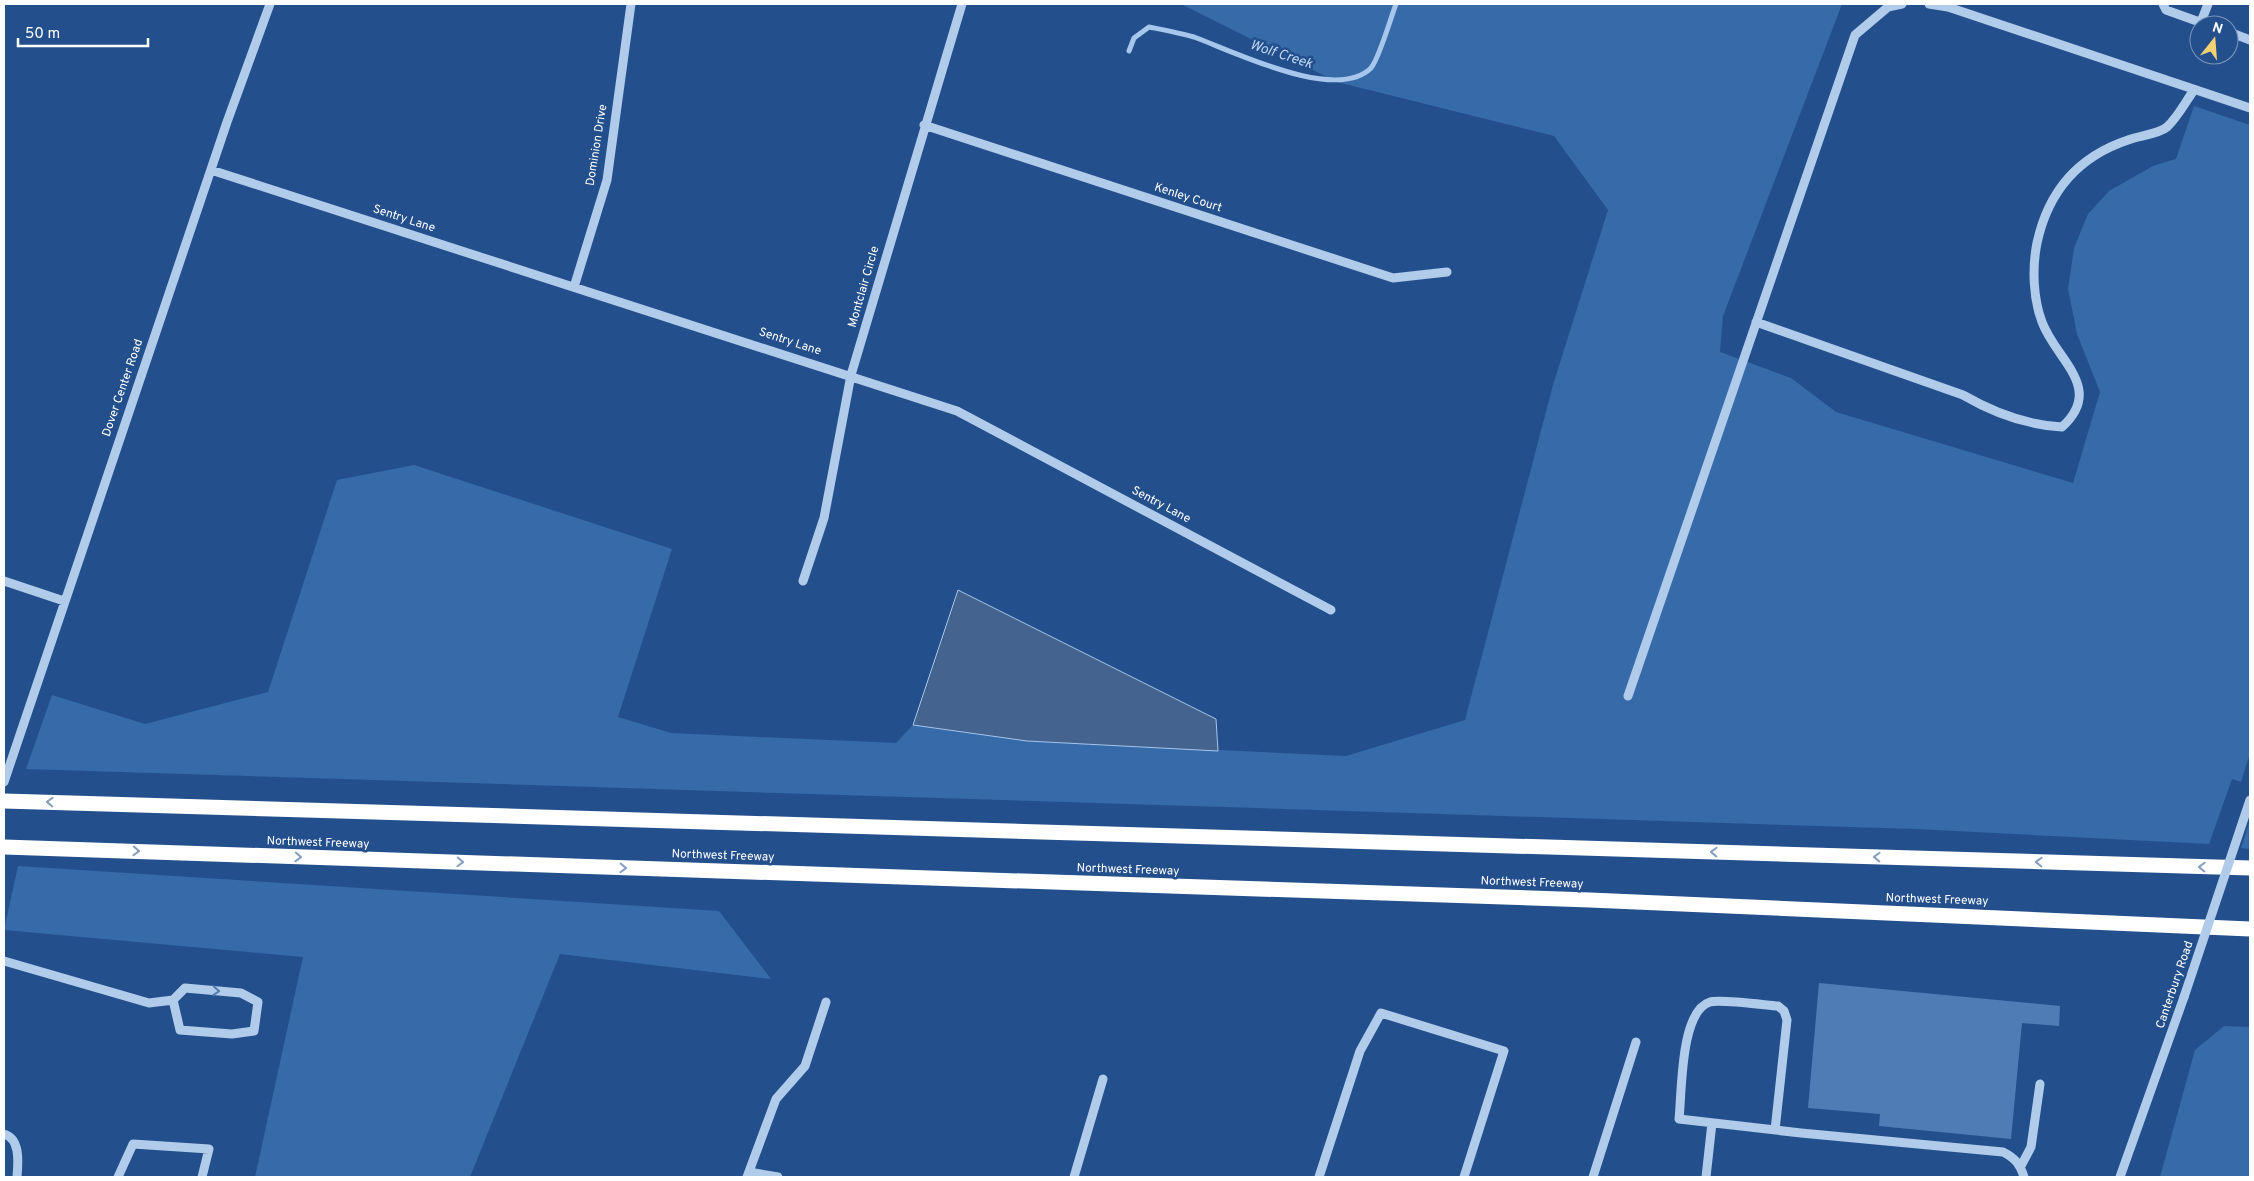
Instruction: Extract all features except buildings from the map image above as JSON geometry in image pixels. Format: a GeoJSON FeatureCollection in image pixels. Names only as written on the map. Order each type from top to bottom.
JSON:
{"type":"FeatureCollection","features":[{"type":"Feature","properties":{"kind":"highway"},"geometry":{"type":"LineString","coordinates":[[4,801],[2250,868]]}},
{"type":"Feature","properties":{"kind":"highway","name":"Northwest Freeway"},"geometry":{"type":"LineString","coordinates":[[4,847],[1580,900],[2250,928]]}},
{"type":"Feature","properties":{"kind":"street","name":"Dover Center Road"},"geometry":{"type":"LineString","coordinates":[[4,782],[211,170],[270,4]]}},
{"type":"Feature","properties":{"kind":"street","name":"Dominion Drive"},"geometry":{"type":"LineString","coordinates":[[574,287],[606,180],[631,4]]}},
{"type":"Feature","properties":{"kind":"street","name":"Montclair Circle"},"geometry":{"type":"LineString","coordinates":[[803,580],[824,518],[851,375],[962,4]]}},
{"type":"Feature","properties":{"kind":"street"},"geometry":{"type":"LineString","coordinates":[[1628,696],[1855,35],[1888,7],[1902,4]]}},
{"type":"Feature","properties":{"kind":"street"},"geometry":{"type":"LineString","coordinates":[[1929,4],[1948,7],[2250,108]]}},
{"type":"Feature","properties":{"kind":"street"},"geometry":{"type":"LineString","coordinates":[[2163,4],[2166,10],[2189,18]]}},
{"type":"Feature","properties":{"kind":"street"},"geometry":{"type":"LineString","coordinates":[[2248,39],[2250,28]]}},
{"type":"Feature","properties":{"kind":"street"},"geometry":{"type":"LineString","coordinates":[[1756,322],[1963,395],[1993,412],[2040,426],[2062,427],[2073,417],[2081,396],[2076,377],[2042,323],[2033,284],[2037,244],[2047,208],[2062,182],[2093,157],[2125,140],[2166,128],[2194,90]]}},
{"type":"Feature","properties":{"kind":"street","name":"Kenley Court"},"geometry":{"type":"LineString","coordinates":[[924,126],[1393,278],[1447,272]]}},
{"type":"Feature","properties":{"kind":"street","name":"Sentry Lane"},"geometry":{"type":"LineString","coordinates":[[211,170],[851,375],[957,411],[1331,610]]}},
{"type":"Feature","properties":{"kind":"street"},"geometry":{"type":"LineString","coordinates":[[4,581],[64,601]]}},
{"type":"Feature","properties":{"kind":"street","name":"Canterbury Road"},"geometry":{"type":"LineString","coordinates":[[2120,1177],[2184,997],[2250,800]]}},
{"type":"Feature","properties":{"kind":"street"},"geometry":{"type":"LineString","coordinates":[[4,961],[149,1003],[173,1000],[185,988],[240,993],[258,1002],[254,1031],[232,1034],[180,1030],[173,1000]]}},
{"type":"Feature","properties":{"kind":"street"},"geometry":{"type":"LineString","coordinates":[[778,1177],[748,1174],[776,1099],[805,1066],[826,1002]]}},
{"type":"Feature","properties":{"kind":"street"},"geometry":{"type":"LineString","coordinates":[[1775,1130],[1787,1020],[1784,1011],[1778,1006],[1710,1002],[1700,1007],[1686,1042],[1679,1119],[1775,1130],[2003,1152],[2011,1156],[2020,1166],[2024,1177]]}},
{"type":"Feature","properties":{"kind":"street"},"geometry":{"type":"LineString","coordinates":[[1319,1177],[1360,1051],[1381,1013],[1504,1051],[1464,1177]]}},
{"type":"Feature","properties":{"kind":"street"},"geometry":{"type":"LineString","coordinates":[[1593,1177],[1636,1042]]}},
{"type":"Feature","properties":{"kind":"street"},"geometry":{"type":"LineString","coordinates":[[1074,1177],[1103,1079]]}},
{"type":"Feature","properties":{"kind":"street"},"geometry":{"type":"LineString","coordinates":[[2020,1166],[2031,1147],[2040,1084]]}},
{"type":"Feature","properties":{"kind":"street"},"geometry":{"type":"LineString","coordinates":[[1706,1177],[1712,1123]]}},
{"type":"Feature","properties":{"kind":"street"},"geometry":{"type":"LineString","coordinates":[[4,1134],[14,1142],[18,1151],[18,1177]]}},
{"type":"Feature","properties":{"kind":"street"},"geometry":{"type":"LineString","coordinates":[[118,1177],[133,1144],[209,1149],[202,1177]]}},
{"type":"Feature","properties":{"kind":"shaded area"},"geometry":{"type":"Polygon","coordinates":[[[1181,4],[1842,4],[1723,316],[1720,352],[1791,378],[1836,412],[2073,483],[2100,392],[2077,334],[2068,289],[2074,248],[2088,214],[2109,191],[2153,166],[2176,159],[2194,106],[2250,125],[2250,753],[2241,782],[2232,779],[2209,844],[1915,829],[26,769],[52,695],[145,724],[268,692],[337,480],[414,465],[672,549],[618,717],[671,733],[896,743],[913,725],[1027,741],[1346,756],[1465,720],[1553,385],[1608,210],[1554,136],[1337,82],[1181,4]]]}},
{"type":"Feature","properties":{"kind":"shaded area"},"geometry":{"type":"Polygon","coordinates":[[[958,590],[1216,719],[1218,751],[1027,741],[913,725],[958,590]]]}},
{"type":"Feature","properties":{"kind":"shaded area"},"geometry":{"type":"Polygon","coordinates":[[[2250,821],[2250,849],[2241,848],[2250,821]]]}},
{"type":"Feature","properties":{"kind":"shaded area"},"geometry":{"type":"Polygon","coordinates":[[[18,866],[719,911],[771,979],[560,954],[470,1177],[255,1177],[303,957],[4,930],[18,866]]]}},
{"type":"Feature","properties":{"kind":"shaded area"},"geometry":{"type":"Polygon","coordinates":[[[2224,1026],[2250,1027],[2250,1177],[2160,1177],[2195,1050],[2224,1026]]]}},
{"type":"Feature","properties":{"kind":"waterway","name":"Wolf Creek"},"geometry":{"type":"LineString","coordinates":[[1129,51],[1134,38],[1149,27],[1194,37],[1284,71],[1334,80],[1355,77],[1371,68],[1374,63],[1396,4]]}}]}
